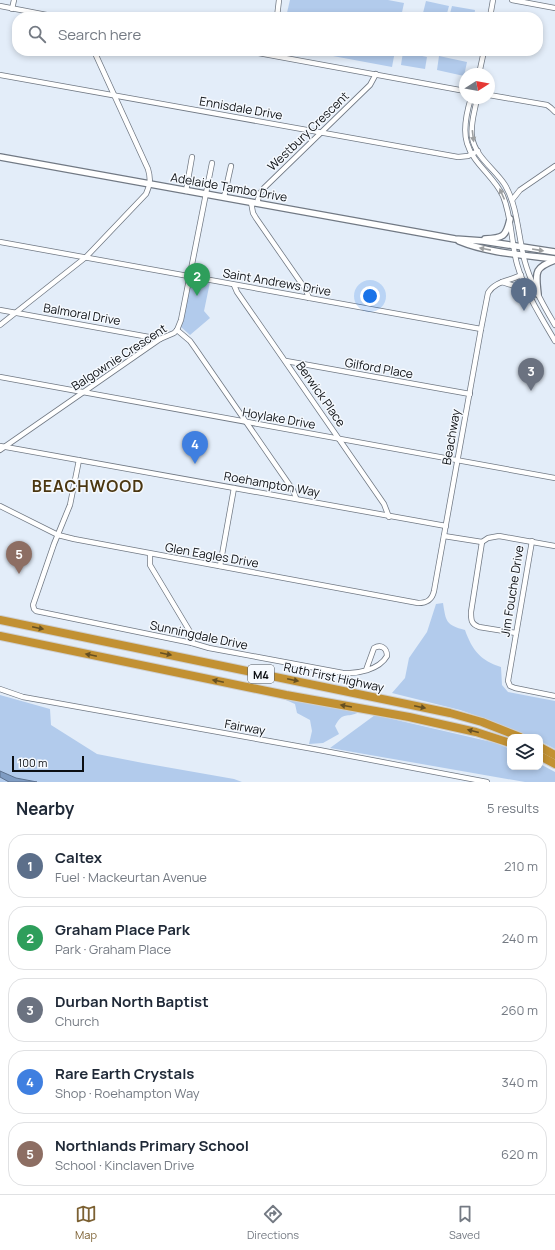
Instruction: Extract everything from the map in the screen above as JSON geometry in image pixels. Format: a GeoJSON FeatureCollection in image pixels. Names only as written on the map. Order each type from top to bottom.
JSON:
{"type":"FeatureCollection","features":[{"type":"Feature","properties":{"kind":"highway","name":"Ruth First Highway"},"geometry":{"type":"LineString","coordinates":[[0,620],[450,713],[482,722],[512,734]]}},
{"type":"Feature","properties":{"kind":"highway","name":"Ruth First Highway"},"geometry":{"type":"LineString","coordinates":[[0,636],[278,693],[409,717],[476,732],[507,742]]}},
{"type":"Feature","properties":{"kind":"highway"},"geometry":{"type":"LineString","coordinates":[[543,749],[555,755]]}},
{"type":"Feature","properties":{"kind":"highway"},"geometry":{"type":"LineString","coordinates":[[543,758],[555,764]]}},
{"type":"Feature","properties":{"kind":"street"},"geometry":{"type":"LineString","coordinates":[[12,8],[14,0]]}},
{"type":"Feature","properties":{"kind":"street"},"geometry":{"type":"LineString","coordinates":[[278,12],[279,0]]}},
{"type":"Feature","properties":{"kind":"street"},"geometry":{"type":"LineString","coordinates":[[491,12],[493,0]]}},
{"type":"Feature","properties":{"kind":"street"},"geometry":{"type":"LineString","coordinates":[[512,0],[555,8]]}},
{"type":"Feature","properties":{"kind":"street"},"geometry":{"type":"LineString","coordinates":[[0,6],[32,12]]}},
{"type":"Feature","properties":{"kind":"street"},"geometry":{"type":"LineString","coordinates":[[0,325],[86,257],[146,194],[150,184],[148,169],[96,56]]}},
{"type":"Feature","properties":{"kind":"street"},"geometry":{"type":"LineString","coordinates":[[286,56],[459,90]]}},
{"type":"Feature","properties":{"kind":"street"},"geometry":{"type":"LineString","coordinates":[[480,68],[483,56]]}},
{"type":"Feature","properties":{"kind":"street","name":"Westbury Crescent"},"geometry":{"type":"LineString","coordinates":[[254,203],[264,188],[370,85],[376,74]]}},
{"type":"Feature","properties":{"kind":"street","name":"Ennisdale Drive"},"geometry":{"type":"LineString","coordinates":[[0,75],[458,157],[464,157],[478,151]]}},
{"type":"Feature","properties":{"kind":"street"},"geometry":{"type":"LineString","coordinates":[[495,96],[547,105],[555,112]]}},
{"type":"Feature","properties":{"kind":"street"},"geometry":{"type":"LineString","coordinates":[[470,104],[466,141],[472,154],[499,187],[507,207],[521,274],[527,290],[555,341]]}},
{"type":"Feature","properties":{"kind":"street"},"geometry":{"type":"LineString","coordinates":[[476,104],[472,131],[474,145],[508,191],[512,200],[521,247],[530,277],[555,325]]}},
{"type":"Feature","properties":{"kind":"street","name":"Adelaide Tambo Drive"},"geometry":{"type":"LineString","coordinates":[[0,157],[455,240],[472,246],[555,259]]}},
{"type":"Feature","properties":{"kind":"street"},"geometry":{"type":"LineString","coordinates":[[186,191],[192,157]]}},
{"type":"Feature","properties":{"kind":"street"},"geometry":{"type":"LineString","coordinates":[[177,330],[181,320],[188,276],[212,163]]}},
{"type":"Feature","properties":{"kind":"street"},"geometry":{"type":"LineString","coordinates":[[224,197],[231,166]]}},
{"type":"Feature","properties":{"kind":"street"},"geometry":{"type":"LineString","coordinates":[[512,200],[520,190],[555,166]]}},
{"type":"Feature","properties":{"kind":"street"},"geometry":{"type":"LineString","coordinates":[[508,191],[520,190]]}},
{"type":"Feature","properties":{"kind":"street"},"geometry":{"type":"LineString","coordinates":[[254,203],[253,213],[306,290],[309,298]]}},
{"type":"Feature","properties":{"kind":"street"},"geometry":{"type":"LineString","coordinates":[[473,240],[500,238],[508,228],[510,219]]}},
{"type":"Feature","properties":{"kind":"street","name":"Adelaide Tambo Drive"},"geometry":{"type":"LineString","coordinates":[[455,240],[473,240],[555,252]]}},
{"type":"Feature","properties":{"kind":"street","name":"Saint Andrews Drive"},"geometry":{"type":"LineString","coordinates":[[0,242],[480,329]]}},
{"type":"Feature","properties":{"kind":"street"},"geometry":{"type":"LineString","coordinates":[[538,294],[536,276],[538,269],[543,264],[555,259]]}},
{"type":"Feature","properties":{"kind":"street","name":"Beachway"},"geometry":{"type":"LineString","coordinates":[[428,601],[433,596],[434,592],[470,394],[480,329],[488,293],[491,289],[502,282],[521,274]]}},
{"type":"Feature","properties":{"kind":"street"},"geometry":{"type":"LineString","coordinates":[[502,282],[527,290]]}},
{"type":"Feature","properties":{"kind":"street","name":"Berwick Place"},"geometry":{"type":"LineString","coordinates":[[234,285],[237,292],[384,504],[389,517]]}},
{"type":"Feature","properties":{"kind":"street","name":"Balmoral Drive"},"geometry":{"type":"LineString","coordinates":[[0,310],[160,339]]}},
{"type":"Feature","properties":{"kind":"street"},"geometry":{"type":"LineString","coordinates":[[544,323],[552,319]]}},
{"type":"Feature","properties":{"kind":"street","name":"Balgownie Crescent"},"geometry":{"type":"LineString","coordinates":[[0,450],[160,339],[174,333],[177,330],[190,341],[195,348],[293,490],[296,498]]}},
{"type":"Feature","properties":{"kind":"street","name":"Gilford Place"},"geometry":{"type":"LineString","coordinates":[[286,362],[470,394]]}},
{"type":"Feature","properties":{"kind":"street","name":"Hoylake Drive"},"geometry":{"type":"LineString","coordinates":[[0,377],[555,478]]}},
{"type":"Feature","properties":{"kind":"street","name":"Roehampton Way"},"geometry":{"type":"LineString","coordinates":[[0,446],[296,498],[389,517],[446,526]]}},
{"type":"Feature","properties":{"kind":"street"},"geometry":{"type":"LineString","coordinates":[[58,535],[72,500],[79,460]]}},
{"type":"Feature","properties":{"kind":"street"},"geometry":{"type":"LineString","coordinates":[[220,566],[234,488]]}},
{"type":"Feature","properties":{"kind":"street","name":"Glen Eagles Drive"},"geometry":{"type":"LineString","coordinates":[[0,506],[58,535],[74,539],[418,603],[428,601]]}},
{"type":"Feature","properties":{"kind":"street","name":"Sunningdale Drive"},"geometry":{"type":"LineString","coordinates":[[58,535],[33,605],[34,609],[40,612],[209,648],[342,673],[355,674],[375,667],[386,659],[387,653],[384,647],[379,646],[374,648],[366,670]]}},
{"type":"Feature","properties":{"kind":"street","name":"Jim Fouche Drive"},"geometry":{"type":"LineString","coordinates":[[444,536],[482,542],[485,539],[494,536],[532,541],[508,682],[510,686],[515,688],[555,696]]}},
{"type":"Feature","properties":{"kind":"street"},"geometry":{"type":"LineString","coordinates":[[532,541],[555,546]]}},
{"type":"Feature","properties":{"kind":"street"},"geometry":{"type":"LineString","coordinates":[[482,542],[471,612],[472,622],[474,625],[479,627],[516,633]]}},
{"type":"Feature","properties":{"kind":"street"},"geometry":{"type":"LineString","coordinates":[[150,554],[150,565],[192,635],[192,644]]}},
{"type":"Feature","properties":{"kind":"street","name":"Fairway"},"geometry":{"type":"LineString","coordinates":[[0,689],[23,696],[487,782]]}},
{"type":"Feature","properties":{"kind":"shaded area"},"geometry":{"type":"Polygon","coordinates":[[[290,0],[388,0],[404,3],[402,12],[287,12],[290,0]]]}},
{"type":"Feature","properties":{"kind":"shaded area"},"geometry":{"type":"Polygon","coordinates":[[[426,1],[449,6],[447,12],[423,12],[426,1]]]}},
{"type":"Feature","properties":{"kind":"shaded area"},"geometry":{"type":"Polygon","coordinates":[[[452,6],[475,10],[475,12],[450,12],[452,6]]]}},
{"type":"Feature","properties":{"kind":"shaded area"},"geometry":{"type":"Polygon","coordinates":[[[333,56],[394,56],[392,67],[333,56]]]}},
{"type":"Feature","properties":{"kind":"shaded area"},"geometry":{"type":"Polygon","coordinates":[[[402,56],[427,57],[425,69],[401,65],[402,56]]]}},
{"type":"Feature","properties":{"kind":"shaded area"},"geometry":{"type":"Polygon","coordinates":[[[439,56],[467,62],[466,68],[459,68],[459,75],[437,70],[439,56]]]}},
{"type":"Feature","properties":{"kind":"shaded area"},"geometry":{"type":"Polygon","coordinates":[[[190,279],[210,282],[204,311],[210,318],[190,335],[181,327],[190,279]]]}},
{"type":"Feature","properties":{"kind":"shaded area"},"geometry":{"type":"Polygon","coordinates":[[[443,603],[448,622],[465,630],[478,654],[488,662],[501,667],[502,685],[508,692],[555,701],[555,749],[543,743],[543,734],[524,734],[460,710],[392,693],[405,678],[409,658],[427,632],[436,604],[443,603]]]}},
{"type":"Feature","properties":{"kind":"shaded area"},"geometry":{"type":"Polygon","coordinates":[[[0,695],[50,709],[51,725],[97,754],[234,779],[242,782],[0,782],[0,695]]]}},
{"type":"Feature","properties":{"kind":"shaded area"},"geometry":{"type":"Polygon","coordinates":[[[279,697],[359,712],[343,716],[338,721],[335,726],[339,734],[323,743],[309,744],[312,731],[310,720],[297,713],[295,704],[279,697]]]}},
{"type":"Feature","properties":{"kind":"shaded area"},"geometry":{"type":"Polygon","coordinates":[[[375,715],[496,743],[507,748],[507,770],[543,770],[543,766],[555,772],[555,782],[525,782],[330,748],[375,715]]]}},
{"type":"Feature","properties":{"kind":"shaded area"},"geometry":{"type":"Polygon","coordinates":[[[0,771],[16,778],[37,782],[9,782],[0,777],[0,771]]]}},
{"type":"Feature","properties":{"kind":"place","name":"Graham Place Park"},"geometry":{"type":"Point","coordinates":[197,296]}},
{"type":"Feature","properties":{"kind":"place","name":"Caltex"},"geometry":{"type":"Point","coordinates":[524,311]}},
{"type":"Feature","properties":{"kind":"place","name":"Durban North Baptist"},"geometry":{"type":"Point","coordinates":[531,391]}},
{"type":"Feature","properties":{"kind":"place","name":"Rare Earth Crystals"},"geometry":{"type":"Point","coordinates":[195,464]}},
{"type":"Feature","properties":{"kind":"place","name":"Northlands Primary School"},"geometry":{"type":"Point","coordinates":[19,574]}},
{"type":"Feature","properties":{"kind":"district","name":"BEACHWOOD"},"geometry":{"type":"Point","coordinates":[88,486]}}]}
